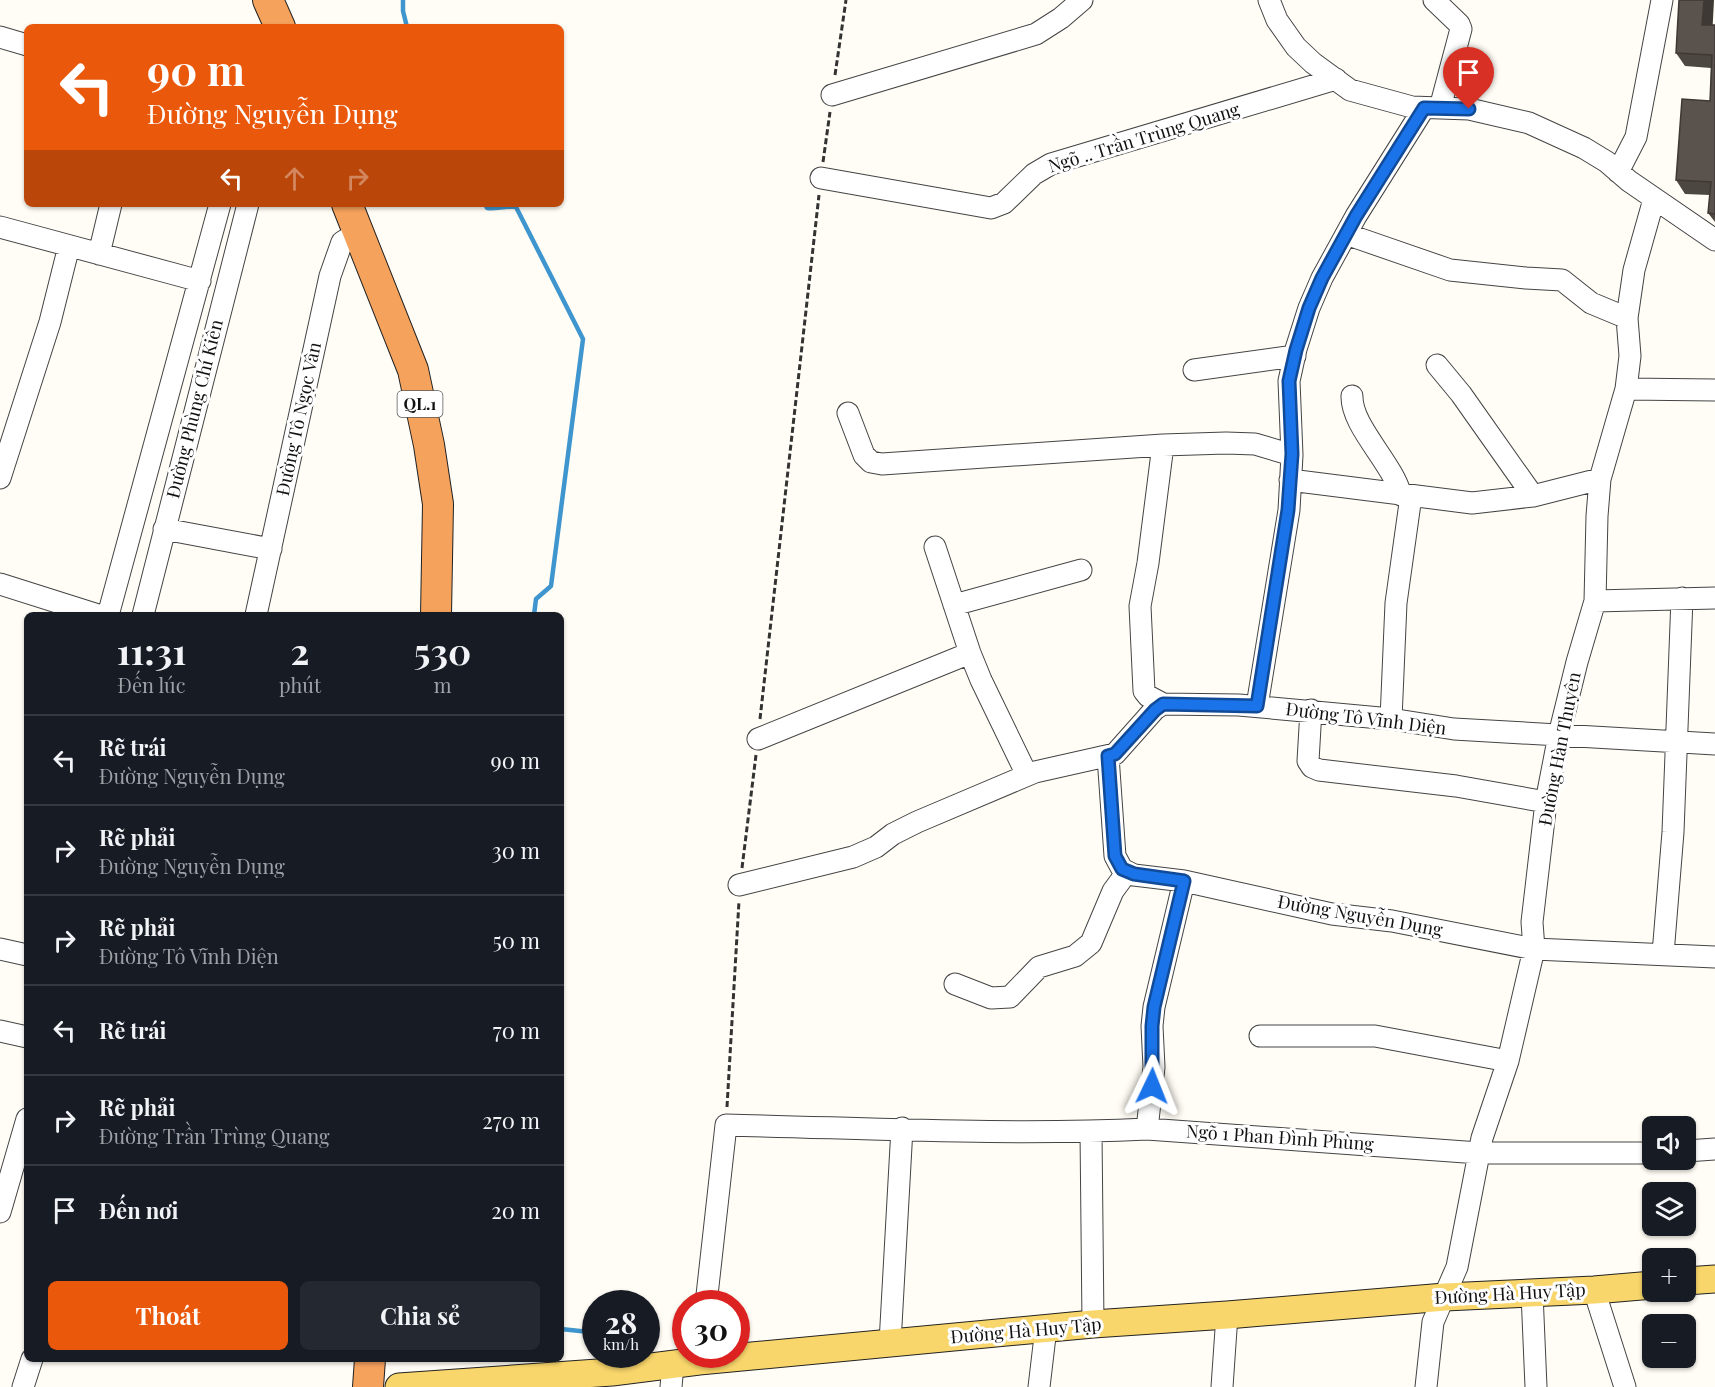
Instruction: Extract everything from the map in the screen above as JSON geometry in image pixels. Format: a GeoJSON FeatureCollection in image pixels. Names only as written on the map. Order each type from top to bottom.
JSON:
{"type":"FeatureCollection","features":[{"type":"Feature","properties":{"kind":"highway"},"geometry":{"type":"LineString","coordinates":[[268,0],[279,24]]}},
{"type":"Feature","properties":{"kind":"highway","name":"QL.1"},"geometry":{"type":"LineString","coordinates":[[348,207],[413,370],[429,445],[438,504],[436,612]]}},
{"type":"Feature","properties":{"kind":"highway"},"geometry":{"type":"LineString","coordinates":[[368,1387],[370,1362]]}},
{"type":"Feature","properties":{"kind":"main road"},"geometry":{"type":"LineString","coordinates":[[1696,1280],[1715,1279]]}},
{"type":"Feature","properties":{"kind":"main road","name":"Đường Hà Huy Tập"},"geometry":{"type":"LineString","coordinates":[[750,1354],[1094,1324],[1445,1297],[1594,1290],[1642,1285]]}},
{"type":"Feature","properties":{"kind":"main road","name":"Đường Hà Huy Tập"},"geometry":{"type":"LineString","coordinates":[[399,1387],[612,1372],[672,1376]]}},
{"type":"Feature","properties":{"kind":"street"},"geometry":{"type":"LineString","coordinates":[[832,95],[1036,34],[1061,18],[1082,0]]}},
{"type":"Feature","properties":{"kind":"street"},"geometry":{"type":"LineString","coordinates":[[1269,0],[1277,20],[1296,47],[1313,63],[1350,90],[1412,108],[1469,109],[1529,123],[1584,148],[1607,162],[1654,199],[1715,240]]}},
{"type":"Feature","properties":{"kind":"street"},"geometry":{"type":"LineString","coordinates":[[1257,706],[1284,543],[1292,454],[1289,381],[1294,356],[1309,308],[1346,234],[1432,108],[1461,29],[1459,24],[1434,0]]}},
{"type":"Feature","properties":{"kind":"street"},"geometry":{"type":"LineString","coordinates":[[1618,172],[1636,137],[1662,0]]}},
{"type":"Feature","properties":{"kind":"street"},"geometry":{"type":"LineString","coordinates":[[0,38],[24,44]]}},
{"type":"Feature","properties":{"kind":"street","name":"Ngõ .. Trần Trùng Quang"},"geometry":{"type":"LineString","coordinates":[[821,178],[991,208],[1004,203],[1034,174],[1051,164],[1336,79]]}},
{"type":"Feature","properties":{"kind":"street","name":"Đường Hàn Thuyên"},"geometry":{"type":"LineString","coordinates":[[1426,1387],[1433,1322],[1457,1267],[1479,1154],[1508,1061],[1534,950],[1532,922],[1546,802],[1559,735],[1595,601],[1600,479],[1626,389],[1630,356],[1627,318],[1634,270],[1654,199]]}},
{"type":"Feature","properties":{"kind":"street"},"geometry":{"type":"LineString","coordinates":[[99,254],[110,207]]}},
{"type":"Feature","properties":{"kind":"street"},"geometry":{"type":"LineString","coordinates":[[108,612],[219,207]]}},
{"type":"Feature","properties":{"kind":"street","name":"Đường Phùng Chí Kiên"},"geometry":{"type":"LineString","coordinates":[[143,612],[247,207]]}},
{"type":"Feature","properties":{"kind":"street"},"geometry":{"type":"LineString","coordinates":[[0,227],[200,281]]}},
{"type":"Feature","properties":{"kind":"street","name":"Đường Tô Ngọc Vân"},"geometry":{"type":"LineString","coordinates":[[257,612],[330,276],[342,242],[357,233]]}},
{"type":"Feature","properties":{"kind":"street"},"geometry":{"type":"LineString","coordinates":[[1346,234],[1450,270],[1562,280],[1591,303],[1627,318]]}},
{"type":"Feature","properties":{"kind":"street"},"geometry":{"type":"LineString","coordinates":[[0,478],[50,322],[69,246]]}},
{"type":"Feature","properties":{"kind":"street"},"geometry":{"type":"LineString","coordinates":[[1194,369],[1294,356]]}},
{"type":"Feature","properties":{"kind":"street"},"geometry":{"type":"LineString","coordinates":[[1437,365],[1461,393],[1533,496]]}},
{"type":"Feature","properties":{"kind":"street"},"geometry":{"type":"LineString","coordinates":[[1626,389],[1715,390]]}},
{"type":"Feature","properties":{"kind":"street"},"geometry":{"type":"LineString","coordinates":[[1352,396],[1354,413],[1390,467],[1406,496],[1396,603],[1391,719]]}},
{"type":"Feature","properties":{"kind":"street"},"geometry":{"type":"LineString","coordinates":[[848,413],[864,456],[871,462],[882,464],[1163,445],[1255,444],[1292,454]]}},
{"type":"Feature","properties":{"kind":"street"},"geometry":{"type":"LineString","coordinates":[[740,885],[853,857],[876,847],[893,834],[917,822],[1028,775],[1115,754],[1163,704],[1148,696],[1144,691],[1140,606],[1148,563],[1163,445]]}},
{"type":"Feature","properties":{"kind":"street"},"geometry":{"type":"LineString","coordinates":[[1290,480],[1472,503],[1533,496],[1600,479]]}},
{"type":"Feature","properties":{"kind":"street"},"geometry":{"type":"LineString","coordinates":[[164,529],[271,549]]}},
{"type":"Feature","properties":{"kind":"street"},"geometry":{"type":"LineString","coordinates":[[934,547],[981,680],[1028,775]]}},
{"type":"Feature","properties":{"kind":"street"},"geometry":{"type":"LineString","coordinates":[[954,605],[1081,570]]}},
{"type":"Feature","properties":{"kind":"street"},"geometry":{"type":"LineString","coordinates":[[0,584],[89,612]]}},
{"type":"Feature","properties":{"kind":"street"},"geometry":{"type":"LineString","coordinates":[[1663,954],[1672,858],[1682,598]]}},
{"type":"Feature","properties":{"kind":"street"},"geometry":{"type":"LineString","coordinates":[[1595,601],[1715,598]]}},
{"type":"Feature","properties":{"kind":"street"},"geometry":{"type":"LineString","coordinates":[[758,739],[970,653]]}},
{"type":"Feature","properties":{"kind":"street","name":"Đường Tô Vĩnh Diện"},"geometry":{"type":"LineString","coordinates":[[1163,704],[1257,706],[1391,719],[1454,729],[1715,744]]}},
{"type":"Feature","properties":{"kind":"street"},"geometry":{"type":"LineString","coordinates":[[1311,711],[1308,761],[1318,770],[1456,786],[1546,802]]}},
{"type":"Feature","properties":{"kind":"street"},"geometry":{"type":"LineString","coordinates":[[955,984],[991,998],[1010,997],[1039,967],[1082,952],[1091,943],[1113,891],[1127,872],[1122,869],[1115,856],[1108,756]]}},
{"type":"Feature","properties":{"kind":"street","name":"Đường Nguyễn Dụng"},"geometry":{"type":"LineString","coordinates":[[1127,872],[1184,881],[1332,914],[1392,921],[1534,950],[1715,957]]}},
{"type":"Feature","properties":{"kind":"street"},"geometry":{"type":"LineString","coordinates":[[1147,1129],[1154,1066],[1152,1026],[1154,1007],[1184,881]]}},
{"type":"Feature","properties":{"kind":"street"},"geometry":{"type":"LineString","coordinates":[[0,949],[24,954]]}},
{"type":"Feature","properties":{"kind":"street"},"geometry":{"type":"LineString","coordinates":[[0,1031],[24,1036]]}},
{"type":"Feature","properties":{"kind":"street"},"geometry":{"type":"LineString","coordinates":[[1260,1036],[1375,1036],[1508,1061]]}},
{"type":"Feature","properties":{"kind":"street"},"geometry":{"type":"LineString","coordinates":[[708,1290],[726,1125]]}},
{"type":"Feature","properties":{"kind":"street","name":"Ngõ 1 Phan Đình Phùng"},"geometry":{"type":"LineString","coordinates":[[726,1125],[1017,1132],[1147,1129],[1479,1154],[1642,1153]]}},
{"type":"Feature","properties":{"kind":"street"},"geometry":{"type":"LineString","coordinates":[[890,1343],[903,1128]]}},
{"type":"Feature","properties":{"kind":"street"},"geometry":{"type":"LineString","coordinates":[[0,1212],[24,1129]]}},
{"type":"Feature","properties":{"kind":"street"},"geometry":{"type":"LineString","coordinates":[[1091,1132],[1094,1324]]}},
{"type":"Feature","properties":{"kind":"street"},"geometry":{"type":"LineString","coordinates":[[1696,1150],[1715,1149]]}},
{"type":"Feature","properties":{"kind":"street"},"geometry":{"type":"LineString","coordinates":[[1594,1290],[1625,1387]]}},
{"type":"Feature","properties":{"kind":"street"},"geometry":{"type":"LineString","coordinates":[[1532,1293],[1536,1387]]}},
{"type":"Feature","properties":{"kind":"street"},"geometry":{"type":"LineString","coordinates":[[1222,1387],[1227,1315]]}},
{"type":"Feature","properties":{"kind":"street"},"geometry":{"type":"LineString","coordinates":[[1039,1387],[1046,1328]]}},
{"type":"Feature","properties":{"kind":"street"},"geometry":{"type":"LineString","coordinates":[[23,1387],[31,1362]]}},
{"type":"Feature","properties":{"kind":"path"},"geometry":{"type":"LineString","coordinates":[[726,1125],[740,885],[821,178],[846,0]]}},
{"type":"Feature","properties":{"kind":"building"},"geometry":{"type":"Polygon","coordinates":[[[1679,0],[1704,0],[1702,25],[1715,25],[1715,214],[1708,213],[1711,182],[1676,180],[1682,99],[1710,101],[1712,55],[1676,53],[1679,0]]]}},
{"type":"Feature","properties":{"kind":"waterway"},"geometry":{"type":"LineString","coordinates":[[403,0],[406,24]]}},
{"type":"Feature","properties":{"kind":"waterway"},"geometry":{"type":"LineString","coordinates":[[486,207],[516,207]]}},
{"type":"Feature","properties":{"kind":"waterway"},"geometry":{"type":"LineString","coordinates":[[516,207],[583,339],[551,586],[536,599],[534,612]]}},
{"type":"Feature","properties":{"kind":"waterway"},"geometry":{"type":"LineString","coordinates":[[564,1329],[582,1331]]}},
{"type":"Feature","properties":{"kind":"route"},"geometry":{"type":"LineString","coordinates":[[1152,1086],[1154,1007],[1184,881],[1134,874],[1122,869],[1115,856],[1108,756],[1115,754],[1137,728],[1163,704],[1257,706],[1288,510],[1292,454],[1289,381],[1309,308],[1322,278],[1356,216],[1424,108],[1469,109]]}}]}
